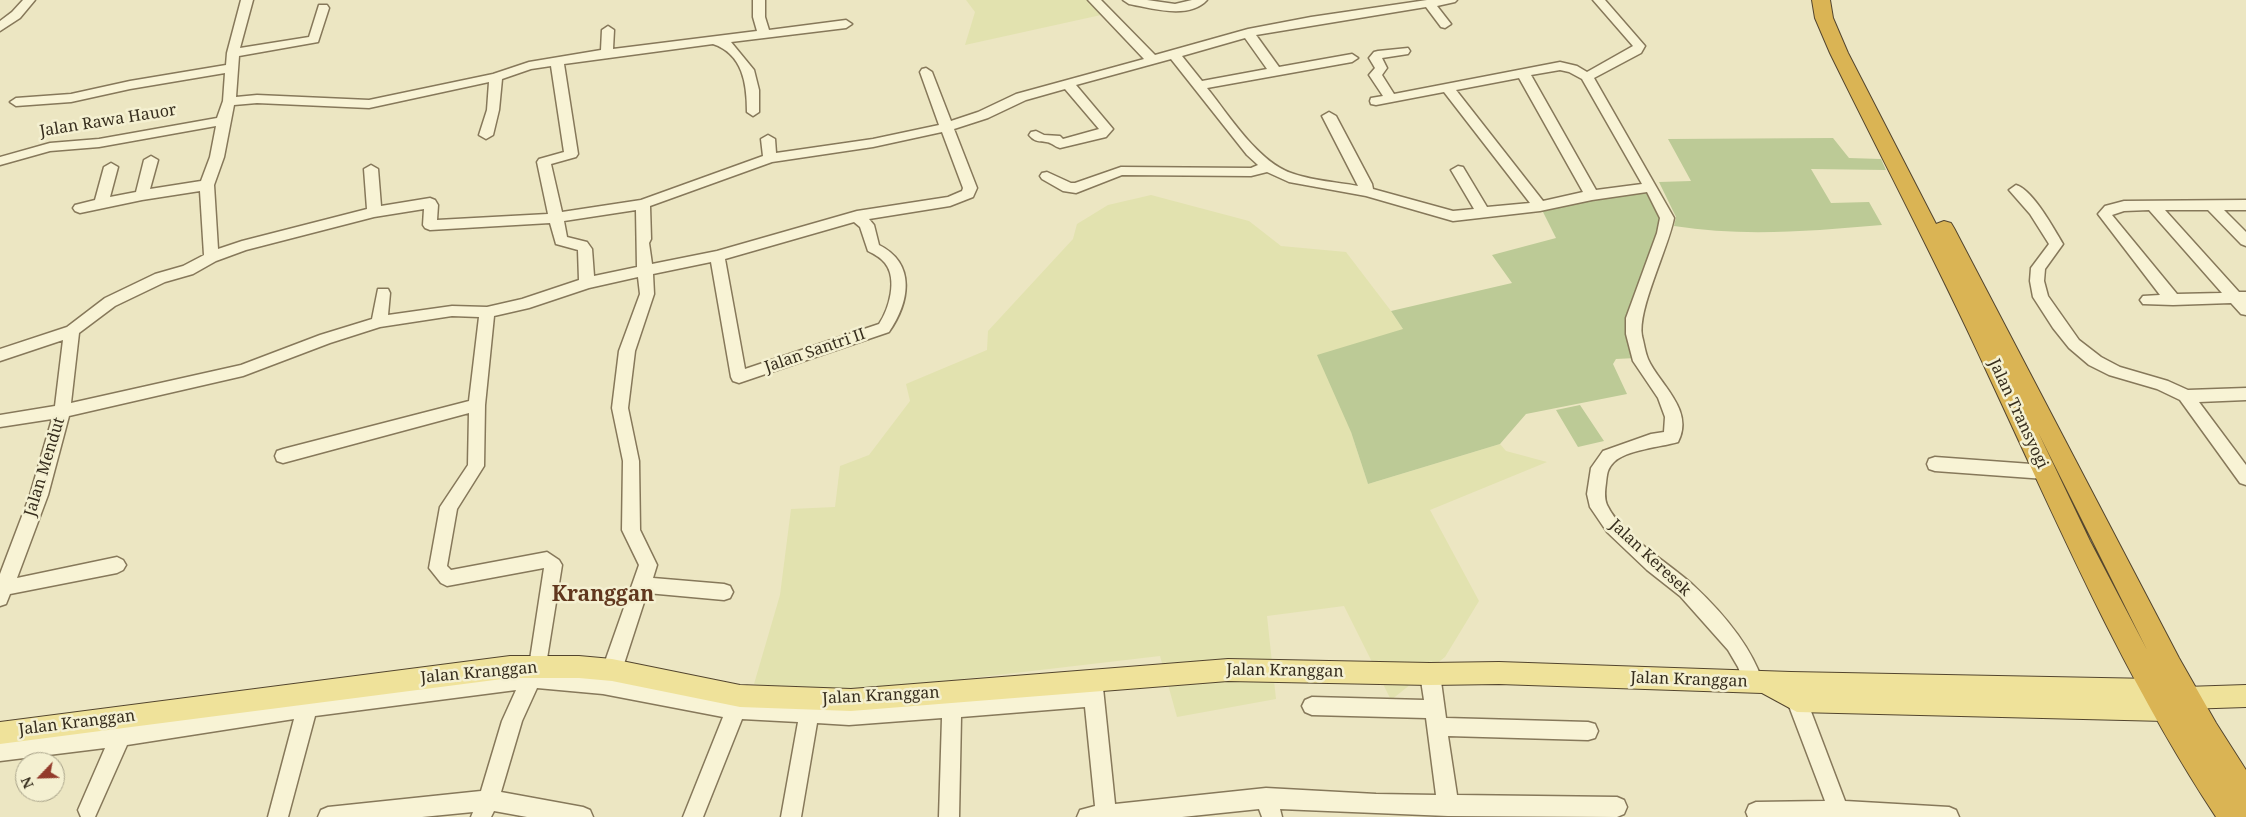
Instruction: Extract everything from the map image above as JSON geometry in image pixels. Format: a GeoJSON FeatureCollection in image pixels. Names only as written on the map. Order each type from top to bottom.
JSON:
{"type":"FeatureCollection","features":[{"type":"Feature","properties":{"kind":"highway","name":"Jalan Transyogi"},"geometry":{"type":"LineString","coordinates":[[1821,0],[1824,18],[1835,46],[1996,368],[2092,574],[2168,699],[2222,761],[2246,796]]}},
{"type":"Feature","properties":{"kind":"highway","name":"Jalan Transyogi"},"geometry":{"type":"LineString","coordinates":[[1837,0],[1840,17],[1887,116],[2038,405],[2188,748],[2234,817]]}},
{"type":"Feature","properties":{"kind":"main road","name":"Jalan Kranggan"},"geometry":{"type":"LineString","coordinates":[[0,733],[125,727],[490,669],[534,673],[579,667],[612,670],[738,703],[951,700],[1093,689],[1228,670],[1430,674],[1499,673],[1777,687],[2126,700],[2246,696]]}},
{"type":"Feature","properties":{"kind":"street"},"geometry":{"type":"LineString","coordinates":[[0,27],[16,15],[28,0]]}},
{"type":"Feature","properties":{"kind":"street"},"geometry":{"type":"LineString","coordinates":[[211,257],[207,185],[218,157],[223,120],[229,101],[233,53],[247,0]]}},
{"type":"Feature","properties":{"kind":"street"},"geometry":{"type":"LineString","coordinates":[[759,0],[759,17],[764,33]]}},
{"type":"Feature","properties":{"kind":"street"},"geometry":{"type":"LineString","coordinates":[[1094,0],[1152,60]]}},
{"type":"Feature","properties":{"kind":"street"},"geometry":{"type":"LineString","coordinates":[[1130,0],[1178,8],[1201,0]]}},
{"type":"Feature","properties":{"kind":"street"},"geometry":{"type":"LineString","coordinates":[[0,355],[72,331],[110,302],[160,278],[188,270],[211,257],[242,246],[374,212],[430,203],[430,225],[556,218],[643,204],[770,158],[873,143],[948,127],[983,115],[1021,97],[1248,33],[1311,21],[1451,0]]}},
{"type":"Feature","properties":{"kind":"street"},"geometry":{"type":"LineString","coordinates":[[1587,77],[1637,50],[1639,46],[1599,0]]}},
{"type":"Feature","properties":{"kind":"street"},"geometry":{"type":"LineString","coordinates":[[1429,4],[1445,24]]}},
{"type":"Feature","properties":{"kind":"street"},"geometry":{"type":"LineString","coordinates":[[233,53],[312,40],[314,39],[323,8]]}},
{"type":"Feature","properties":{"kind":"street"},"geometry":{"type":"LineString","coordinates":[[229,101],[257,99],[368,104],[496,77],[529,66],[557,61],[607,53],[846,24]]}},
{"type":"Feature","properties":{"kind":"street"},"geometry":{"type":"LineString","coordinates":[[607,53],[608,30]]}},
{"type":"Feature","properties":{"kind":"street"},"geometry":{"type":"LineString","coordinates":[[1248,33],[1274,69],[1271,72]]}},
{"type":"Feature","properties":{"kind":"street"},"geometry":{"type":"LineString","coordinates":[[712,40],[729,45],[748,70],[753,90],[753,112]]}},
{"type":"Feature","properties":{"kind":"street"},"geometry":{"type":"LineString","coordinates":[[1391,98],[1375,75],[1381,68],[1375,58],[1378,55],[1404,51]]}},
{"type":"Feature","properties":{"kind":"street"},"geometry":{"type":"LineString","coordinates":[[1174,54],[1201,85],[1252,152],[1268,167],[1289,178],[1366,192],[1448,216],[1540,206],[1592,195],[1651,187],[1587,77],[1565,66],[1376,101]]}},
{"type":"Feature","properties":{"kind":"street"},"geometry":{"type":"LineString","coordinates":[[1201,85],[1352,58]]}},
{"type":"Feature","properties":{"kind":"street"},"geometry":{"type":"LineString","coordinates":[[557,61],[561,98],[571,154],[544,162],[561,241],[582,245],[585,249],[587,283]]}},
{"type":"Feature","properties":{"kind":"street"},"geometry":{"type":"LineString","coordinates":[[16,102],[71,98],[130,85],[232,68]]}},
{"type":"Feature","properties":{"kind":"street"},"geometry":{"type":"LineString","coordinates":[[0,421],[62,411],[243,370],[325,339],[379,322],[452,311],[487,312],[524,304],[587,283],[717,256],[857,216],[950,201],[968,194],[970,188],[926,72]]}},
{"type":"Feature","properties":{"kind":"street"},"geometry":{"type":"LineString","coordinates":[[1523,73],[1592,195]]}},
{"type":"Feature","properties":{"kind":"street"},"geometry":{"type":"LineString","coordinates":[[486,135],[493,110],[496,77]]}},
{"type":"Feature","properties":{"kind":"street"},"geometry":{"type":"LineString","coordinates":[[1036,135],[1041,139],[1055,139],[1060,144],[1101,134],[1106,129],[1068,84]]}},
{"type":"Feature","properties":{"kind":"street"},"geometry":{"type":"LineString","coordinates":[[1446,87],[1540,206]]}},
{"type":"Feature","properties":{"kind":"street"},"geometry":{"type":"LineString","coordinates":[[1329,116],[1366,184],[1366,192]]}},
{"type":"Feature","properties":{"kind":"street","name":"Jalan Rawa Hauor"},"geometry":{"type":"LineString","coordinates":[[0,161],[50,146],[99,142],[223,120]]}},
{"type":"Feature","properties":{"kind":"street"},"geometry":{"type":"LineString","coordinates":[[768,139],[770,158]]}},
{"type":"Feature","properties":{"kind":"street"},"geometry":{"type":"LineString","coordinates":[[142,195],[151,160]]}},
{"type":"Feature","properties":{"kind":"street"},"geometry":{"type":"LineString","coordinates":[[101,203],[111,167]]}},
{"type":"Feature","properties":{"kind":"street"},"geometry":{"type":"LineString","coordinates":[[1047,176],[1068,188],[1076,188],[1121,172],[1251,172],[1268,167]]}},
{"type":"Feature","properties":{"kind":"street"},"geometry":{"type":"LineString","coordinates":[[371,169],[374,212]]}},
{"type":"Feature","properties":{"kind":"street"},"geometry":{"type":"LineString","coordinates":[[1458,170],[1483,212]]}},
{"type":"Feature","properties":{"kind":"street"},"geometry":{"type":"LineString","coordinates":[[80,208],[142,195],[207,185]]}},
{"type":"Feature","properties":{"kind":"street","name":"Jalan Keresek"},"geometry":{"type":"LineString","coordinates":[[1651,187],[1667,218],[1664,233],[1634,318],[1634,334],[1641,361],[1665,396],[1673,418],[1672,437],[1651,440],[1609,456],[1599,468],[1596,494],[1599,507],[1613,527],[1653,565],[1686,590],[1735,644],[1748,664],[1777,687],[1840,814]]}},
{"type":"Feature","properties":{"kind":"street"},"geometry":{"type":"LineString","coordinates":[[2016,190],[2034,211],[2056,244],[2038,268],[2037,281],[2041,297],[2074,344],[2095,361],[2114,371],[2162,385],[2186,396],[2246,394]]}},
{"type":"Feature","properties":{"kind":"street"},"geometry":{"type":"LineString","coordinates":[[612,670],[648,565],[631,530],[631,462],[620,408],[627,351],[647,294],[643,242],[643,204]]}},
{"type":"Feature","properties":{"kind":"street"},"geometry":{"type":"LineString","coordinates":[[2173,300],[2105,216],[2106,212],[2110,209],[2153,206],[2246,205]]}},
{"type":"Feature","properties":{"kind":"street"},"geometry":{"type":"LineString","coordinates":[[2153,206],[2241,298],[2246,310]]}},
{"type":"Feature","properties":{"kind":"street"},"geometry":{"type":"LineString","coordinates":[[2212,206],[2246,241]]}},
{"type":"Feature","properties":{"kind":"street","name":"Jalan Santri II"},"geometry":{"type":"LineString","coordinates":[[717,256],[739,377],[884,328],[891,319],[898,297],[896,268],[890,258],[873,248],[867,225],[857,216]]}},
{"type":"Feature","properties":{"kind":"street"},"geometry":{"type":"LineString","coordinates":[[379,322],[383,293]]}},
{"type":"Feature","properties":{"kind":"street"},"geometry":{"type":"LineString","coordinates":[[2148,300],[2241,298]]}},
{"type":"Feature","properties":{"kind":"street"},"geometry":{"type":"LineString","coordinates":[[484,808],[512,721],[534,673],[553,566],[551,561],[547,560],[447,578],[438,568],[449,507],[476,466],[477,405],[487,312]]}},
{"type":"Feature","properties":{"kind":"street","name":"Jalan Mendut"},"geometry":{"type":"LineString","coordinates":[[2,593],[39,495],[62,411],[72,331]]}},
{"type":"Feature","properties":{"kind":"street"},"geometry":{"type":"LineString","coordinates":[[2186,396],[2243,471]]}},
{"type":"Feature","properties":{"kind":"street"},"geometry":{"type":"LineString","coordinates":[[284,456],[477,405]]}},
{"type":"Feature","properties":{"kind":"street"},"geometry":{"type":"LineString","coordinates":[[1935,464],[2045,472]]}},
{"type":"Feature","properties":{"kind":"street"},"geometry":{"type":"LineString","coordinates":[[2,593],[117,565]]}},
{"type":"Feature","properties":{"kind":"street"},"geometry":{"type":"LineString","coordinates":[[642,585],[724,592]]}},
{"type":"Feature","properties":{"kind":"street"},"geometry":{"type":"LineString","coordinates":[[0,752],[125,727],[307,708],[534,673],[809,715],[849,716],[951,700],[948,817]]}},
{"type":"Feature","properties":{"kind":"street"},"geometry":{"type":"LineString","coordinates":[[1430,674],[1448,806]]}},
{"type":"Feature","properties":{"kind":"street"},"geometry":{"type":"LineString","coordinates":[[1093,689],[1097,816],[1269,808],[1378,811],[1448,806],[1473,812],[1579,812],[1617,807]]}},
{"type":"Feature","properties":{"kind":"street"},"geometry":{"type":"LineString","coordinates":[[693,817],[738,703]]}},
{"type":"Feature","properties":{"kind":"street"},"geometry":{"type":"LineString","coordinates":[[1312,706],[1588,731]]}},
{"type":"Feature","properties":{"kind":"street"},"geometry":{"type":"LineString","coordinates":[[278,817],[307,708]]}},
{"type":"Feature","properties":{"kind":"street"},"geometry":{"type":"LineString","coordinates":[[791,817],[809,715]]}},
{"type":"Feature","properties":{"kind":"street"},"geometry":{"type":"LineString","coordinates":[[88,810],[125,727]]}},
{"type":"Feature","properties":{"kind":"street"},"geometry":{"type":"LineString","coordinates":[[328,817],[484,808],[583,817]]}},
{"type":"Feature","properties":{"kind":"street"},"geometry":{"type":"LineString","coordinates":[[1756,812],[1778,815],[1840,814],[1949,817]]}},
{"type":"Feature","properties":{"kind":"green space"},"geometry":{"type":"Polygon","coordinates":[[[966,0],[1096,0],[1110,13],[965,45],[975,12],[966,0]]]}},
{"type":"Feature","properties":{"kind":"green space"},"geometry":{"type":"Polygon","coordinates":[[[1833,138],[1849,158],[1881,159],[1886,170],[1811,169],[1831,203],[1869,202],[1882,225],[1778,232],[1726,231],[1674,226],[1676,217],[1659,182],[1691,181],[1668,139],[1833,138]]]}},
{"type":"Feature","properties":{"kind":"green space"},"geometry":{"type":"Polygon","coordinates":[[[1649,190],[1661,214],[1662,223],[1626,316],[1627,334],[1636,358],[1616,359],[1613,364],[1627,394],[1526,414],[1500,444],[1368,484],[1351,432],[1317,355],[1403,329],[1391,311],[1512,283],[1492,255],[1556,238],[1540,206],[1649,190]]]}},
{"type":"Feature","properties":{"kind":"green space"},"geometry":{"type":"Polygon","coordinates":[[[1151,195],[1249,221],[1281,246],[1346,252],[1391,311],[1403,329],[1351,432],[1368,484],[1500,444],[1506,451],[1547,462],[1430,510],[1479,601],[1445,657],[1391,700],[1344,606],[1267,616],[1276,699],[1177,717],[1160,656],[835,694],[754,684],[780,595],[791,509],[835,507],[840,466],[869,455],[910,401],[906,384],[987,350],[988,331],[1073,239],[1077,224],[1108,205],[1151,195]]]}},
{"type":"Feature","properties":{"kind":"green space"},"geometry":{"type":"Polygon","coordinates":[[[1580,405],[1604,441],[1578,447],[1556,410],[1580,405]]]}},
{"type":"Feature","properties":{"kind":"district","name":"Kranggan"},"geometry":{"type":"Point","coordinates":[603,595]}}]}
